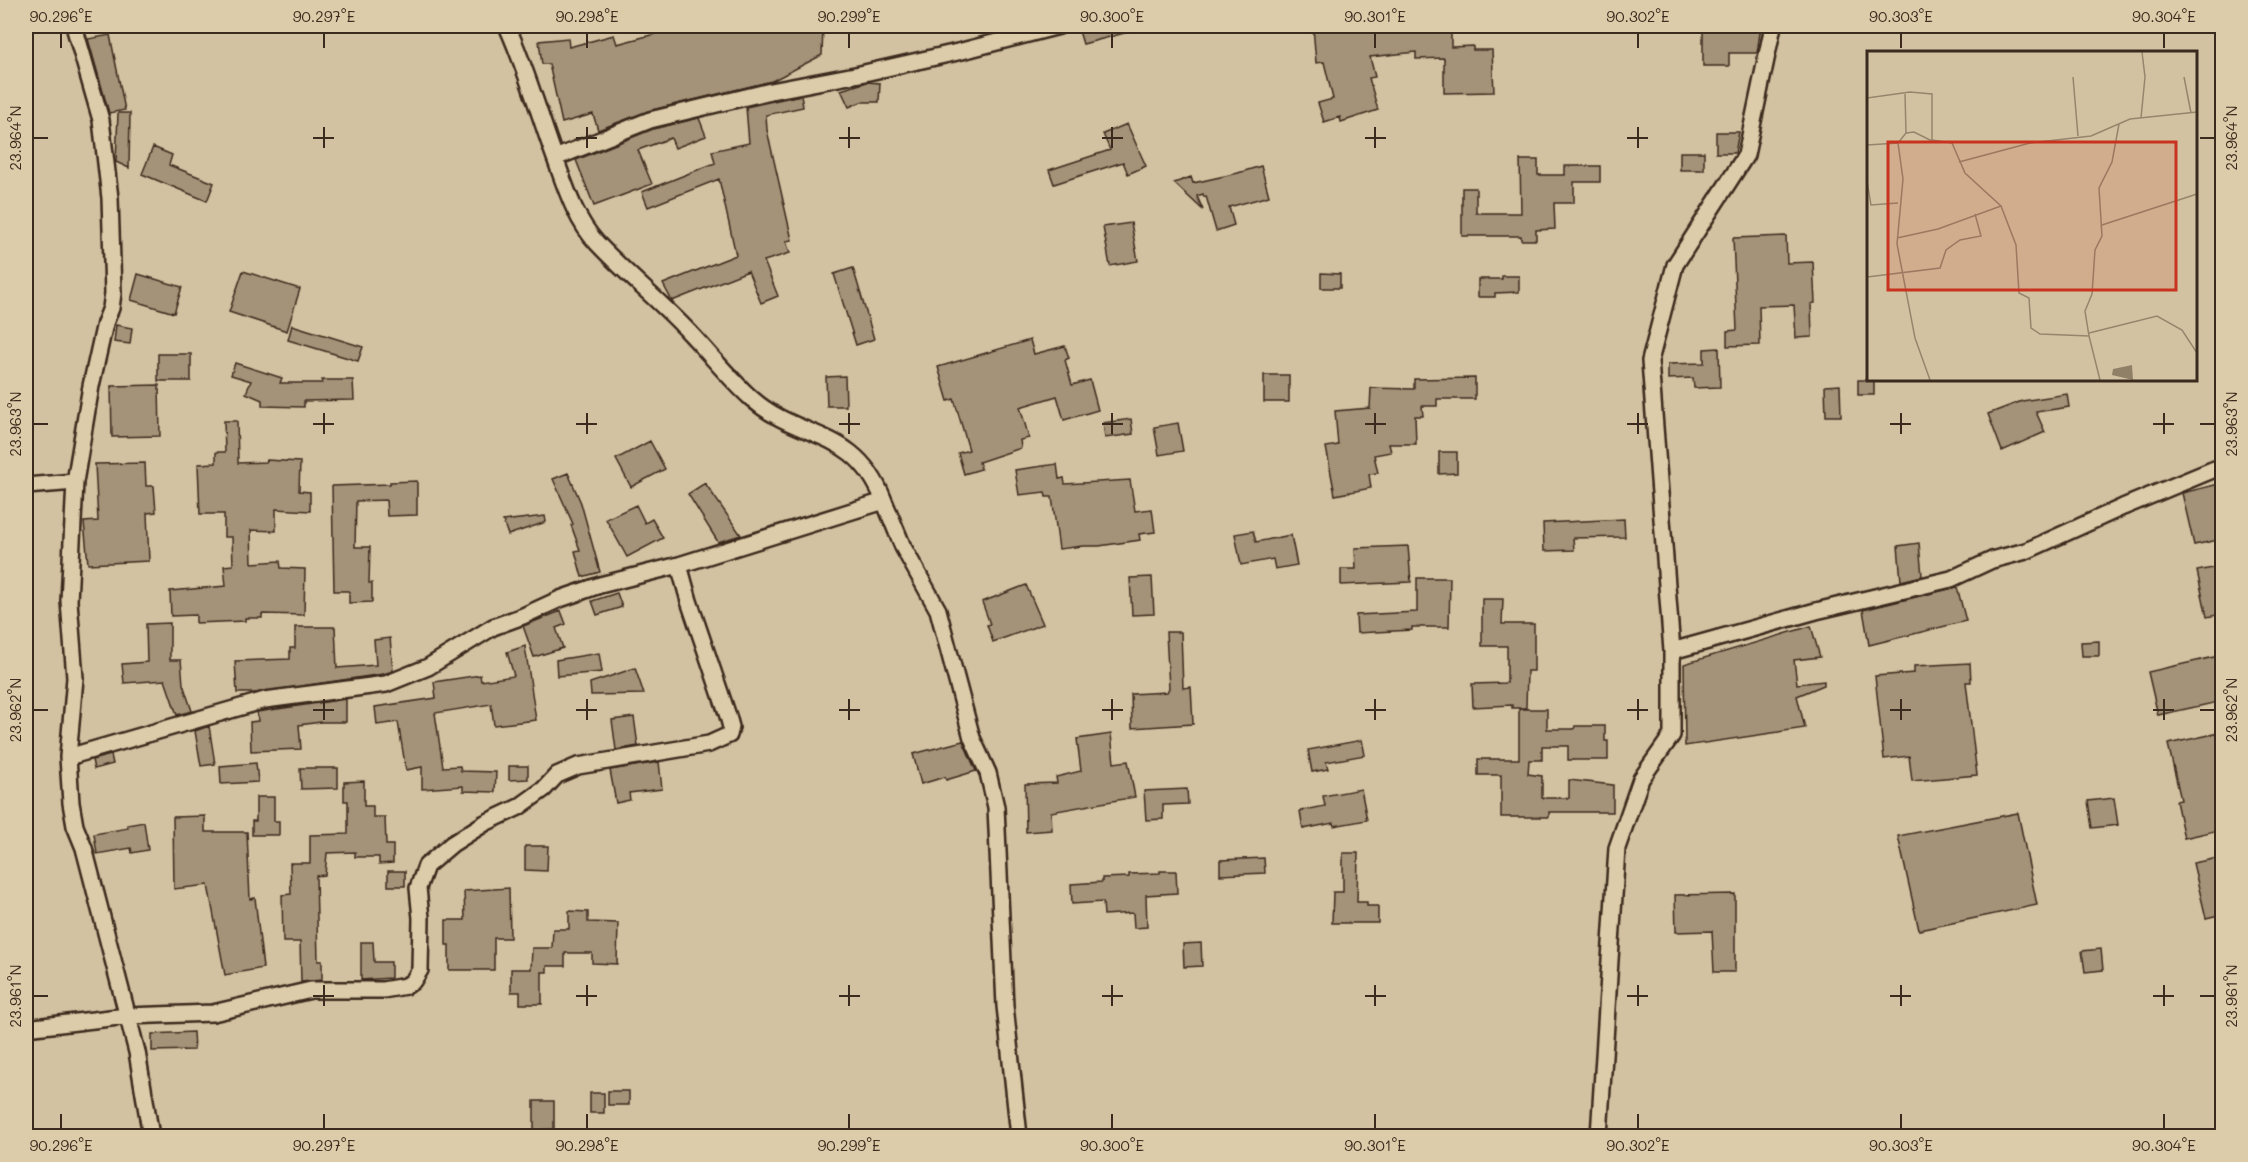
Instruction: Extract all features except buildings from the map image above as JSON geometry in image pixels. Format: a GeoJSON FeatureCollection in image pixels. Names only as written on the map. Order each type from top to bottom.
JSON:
{"type":"FeatureCollection","features":[{"type":"Feature","properties":{"kind":"street"},"geometry":{"type":"LineString","coordinates":[[74,26],[101,120],[104,139],[110,198],[113,293],[91,386],[75,482],[69,602],[75,678],[68,757],[71,802],[75,826],[84,848],[137,1052],[151,1137]]}},
{"type":"Feature","properties":{"kind":"street"},"geometry":{"type":"LineString","coordinates":[[507,26],[520,55],[572,207],[596,242],[688,331],[753,400],[773,414],[820,434],[847,450],[868,471],[877,484],[903,547],[938,610],[972,738],[988,773],[996,807],[1005,1006],[1019,1137]]}},
{"type":"Feature","properties":{"kind":"street"},"geometry":{"type":"LineString","coordinates":[[555,158],[650,120],[771,91],[951,54],[1059,26]]}},
{"type":"Feature","properties":{"kind":"street"},"geometry":{"type":"LineString","coordinates":[[1599,1137],[1617,848],[1641,779],[1672,735],[1672,651],[1650,361],[1676,266],[1746,155],[1773,26]]}},
{"type":"Feature","properties":{"kind":"street"},"geometry":{"type":"LineString","coordinates":[[1672,651],[1816,611],[1951,579],[1992,560],[2026,551],[2123,507],[2223,466]]}},
{"type":"Feature","properties":{"kind":"street"},"geometry":{"type":"LineString","coordinates":[[26,486],[75,482]]}},
{"type":"Feature","properties":{"kind":"street"},"geometry":{"type":"LineString","coordinates":[[68,757],[266,700],[386,684],[428,667],[493,627],[560,599],[600,585],[679,566],[884,501]]}},
{"type":"Feature","properties":{"kind":"street"},"geometry":{"type":"LineString","coordinates":[[26,1028],[128,1016],[213,1013],[311,990],[383,990],[406,986],[413,981],[420,970],[418,888],[426,866],[452,844],[485,823],[519,807],[564,771],[578,766],[709,744],[727,737],[730,732],[730,722],[679,566]]}}]}
